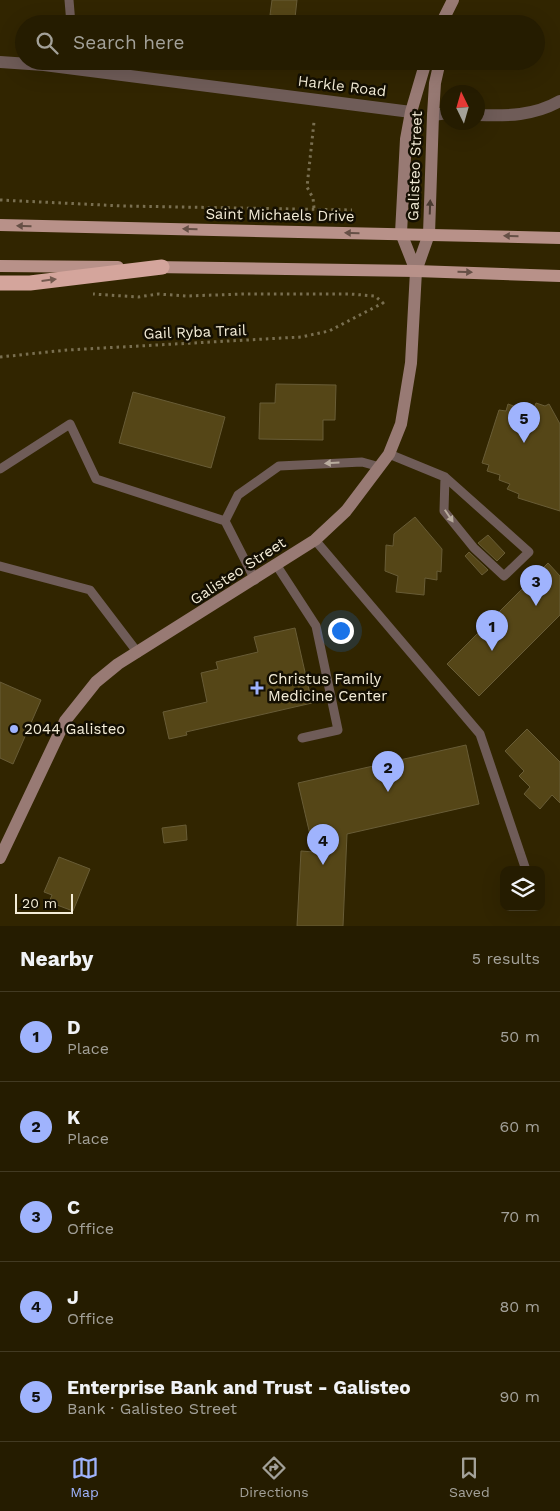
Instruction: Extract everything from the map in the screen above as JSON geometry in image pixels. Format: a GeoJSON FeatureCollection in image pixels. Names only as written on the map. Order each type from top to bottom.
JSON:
{"type":"FeatureCollection","features":[{"type":"Feature","properties":{"kind":"highway"},"geometry":{"type":"LineString","coordinates":[[0,283],[30,283],[162,267]]}},
{"type":"Feature","properties":{"kind":"main road","name":"Saint Michaels Drive"},"geometry":{"type":"LineString","coordinates":[[0,225],[560,238]]}},
{"type":"Feature","properties":{"kind":"main road"},"geometry":{"type":"LineString","coordinates":[[0,266],[416,271],[545,275],[560,278]]}},
{"type":"Feature","properties":{"kind":"street"},"geometry":{"type":"LineString","coordinates":[[446,15],[455,0]]}},
{"type":"Feature","properties":{"kind":"street"},"geometry":{"type":"LineString","coordinates":[[452,15],[455,0]]}},
{"type":"Feature","properties":{"kind":"street","name":"Harkle Road"},"geometry":{"type":"LineString","coordinates":[[0,62],[15,63]]}},
{"type":"Feature","properties":{"kind":"street","name":"Harkle Road"},"geometry":{"type":"LineString","coordinates":[[111,70],[411,112]]}},
{"type":"Feature","properties":{"kind":"street","name":"Galisteo Street"},"geometry":{"type":"LineString","coordinates":[[416,271],[401,233],[406,139],[411,112],[423,70]]}},
{"type":"Feature","properties":{"kind":"street","name":"Galisteo Street"},"geometry":{"type":"LineString","coordinates":[[0,858],[54,741],[76,704],[96,682],[118,664],[255,580],[315,540],[346,511],[389,454],[401,424],[411,363],[416,271],[429,234],[433,115],[435,83],[438,70]]}},
{"type":"Feature","properties":{"kind":"street"},"geometry":{"type":"LineString","coordinates":[[485,115],[524,114],[534,112],[560,101]]}},
{"type":"Feature","properties":{"kind":"street"},"geometry":{"type":"LineString","coordinates":[[433,115],[440,114]]}},
{"type":"Feature","properties":{"kind":"lane"},"geometry":{"type":"LineString","coordinates":[[69,0],[70,15]]}},
{"type":"Feature","properties":{"kind":"lane"},"geometry":{"type":"LineString","coordinates":[[0,469],[70,424],[96,479],[225,521],[255,580]]}},
{"type":"Feature","properties":{"kind":"lane"},"geometry":{"type":"LineString","coordinates":[[389,454],[446,477],[528,552],[504,576],[444,511],[446,477]]}},
{"type":"Feature","properties":{"kind":"lane"},"geometry":{"type":"LineString","coordinates":[[225,521],[238,494],[279,466],[362,462],[380,467]]}},
{"type":"Feature","properties":{"kind":"lane"},"geometry":{"type":"LineString","coordinates":[[315,540],[480,734],[525,866]]}},
{"type":"Feature","properties":{"kind":"lane"},"geometry":{"type":"LineString","coordinates":[[0,566],[90,590],[138,652]]}},
{"type":"Feature","properties":{"kind":"lane"},"geometry":{"type":"LineString","coordinates":[[277,566],[316,626],[338,730],[302,738]]}},
{"type":"Feature","properties":{"kind":"path"},"geometry":{"type":"LineString","coordinates":[[314,122],[307,187],[313,198],[314,208]]}},
{"type":"Feature","properties":{"kind":"path"},"geometry":{"type":"LineString","coordinates":[[0,200],[123,206],[352,210]]}},
{"type":"Feature","properties":{"kind":"path","name":"Gail Ryba Trail"},"geometry":{"type":"LineString","coordinates":[[0,357],[77,349],[301,337],[329,330],[383,303],[375,296],[350,294],[186,296],[158,294],[138,297],[89,294]]}},
{"type":"Feature","properties":{"kind":"building"},"geometry":{"type":"Polygon","coordinates":[[[272,0],[297,0],[295,15],[270,15],[272,0]]]}},
{"type":"Feature","properties":{"kind":"building"},"geometry":{"type":"Polygon","coordinates":[[[276,384],[336,385],[335,420],[323,420],[323,440],[259,439],[260,403],[275,403],[276,384]]]}},
{"type":"Feature","properties":{"kind":"building"},"geometry":{"type":"Polygon","coordinates":[[[133,392],[225,417],[211,468],[119,443],[133,392]]]}},
{"type":"Feature","properties":{"kind":"building"},"geometry":{"type":"Polygon","coordinates":[[[536,403],[545,406],[549,404],[560,424],[560,511],[518,498],[519,494],[507,489],[510,484],[499,480],[500,475],[487,471],[489,465],[482,463],[499,410],[506,411],[508,404],[522,409],[524,404],[534,408],[536,403]]]}},
{"type":"Feature","properties":{"kind":"building"},"geometry":{"type":"Polygon","coordinates":[[[415,517],[442,549],[441,572],[437,571],[437,580],[425,578],[424,595],[396,592],[398,576],[385,571],[386,545],[393,546],[394,534],[415,517]]]}},
{"type":"Feature","properties":{"kind":"building"},"geometry":{"type":"Polygon","coordinates":[[[488,535],[505,553],[497,561],[478,543],[488,535]]]}},
{"type":"Feature","properties":{"kind":"building"},"geometry":{"type":"Polygon","coordinates":[[[469,552],[488,570],[482,575],[465,556],[469,552]]]}},
{"type":"Feature","properties":{"kind":"building"},"geometry":{"type":"Polygon","coordinates":[[[548,563],[560,576],[560,615],[479,696],[447,664],[548,563]]]}},
{"type":"Feature","properties":{"kind":"building","name":"Christus Family Medicine Center"},"geometry":{"type":"Polygon","coordinates":[[[295,628],[312,703],[186,732],[187,735],[169,739],[163,712],[207,702],[201,673],[218,669],[216,662],[258,652],[254,637],[295,628]]]}},
{"type":"Feature","properties":{"kind":"building","name":"2044 Galisteo"},"geometry":{"type":"Polygon","coordinates":[[[0,682],[41,700],[13,764],[0,758],[0,682]]]}},
{"type":"Feature","properties":{"kind":"building"},"geometry":{"type":"Polygon","coordinates":[[[527,729],[560,762],[560,803],[552,795],[540,809],[524,794],[530,787],[519,776],[524,771],[505,751],[527,729]]]}},
{"type":"Feature","properties":{"kind":"building"},"geometry":{"type":"Polygon","coordinates":[[[466,745],[479,804],[347,834],[343,926],[297,926],[301,851],[314,852],[298,783],[466,745]]]}},
{"type":"Feature","properties":{"kind":"building"},"geometry":{"type":"Polygon","coordinates":[[[186,825],[187,840],[164,843],[162,828],[186,825]]]}},
{"type":"Feature","properties":{"kind":"building"},"geometry":{"type":"Polygon","coordinates":[[[59,857],[90,869],[73,911],[49,902],[52,895],[44,892],[59,857]]]}},
{"type":"Feature","properties":{"kind":"place","name":"Enterprise Bank and Trust - Galisteo"},"geometry":{"type":"Point","coordinates":[524,443]}},
{"type":"Feature","properties":{"kind":"place","name":"C"},"geometry":{"type":"Point","coordinates":[536,606]}},
{"type":"Feature","properties":{"kind":"place","name":"D"},"geometry":{"type":"Point","coordinates":[492,651]}},
{"type":"Feature","properties":{"kind":"place","name":"Christus Family Medicine Center"},"geometry":{"type":"Point","coordinates":[257,688]}},
{"type":"Feature","properties":{"kind":"place","name":"2044 Galisteo"},"geometry":{"type":"Point","coordinates":[14,729]}},
{"type":"Feature","properties":{"kind":"place","name":"K"},"geometry":{"type":"Point","coordinates":[388,792]}},
{"type":"Feature","properties":{"kind":"place","name":"J"},"geometry":{"type":"Point","coordinates":[323,865]}}]}
